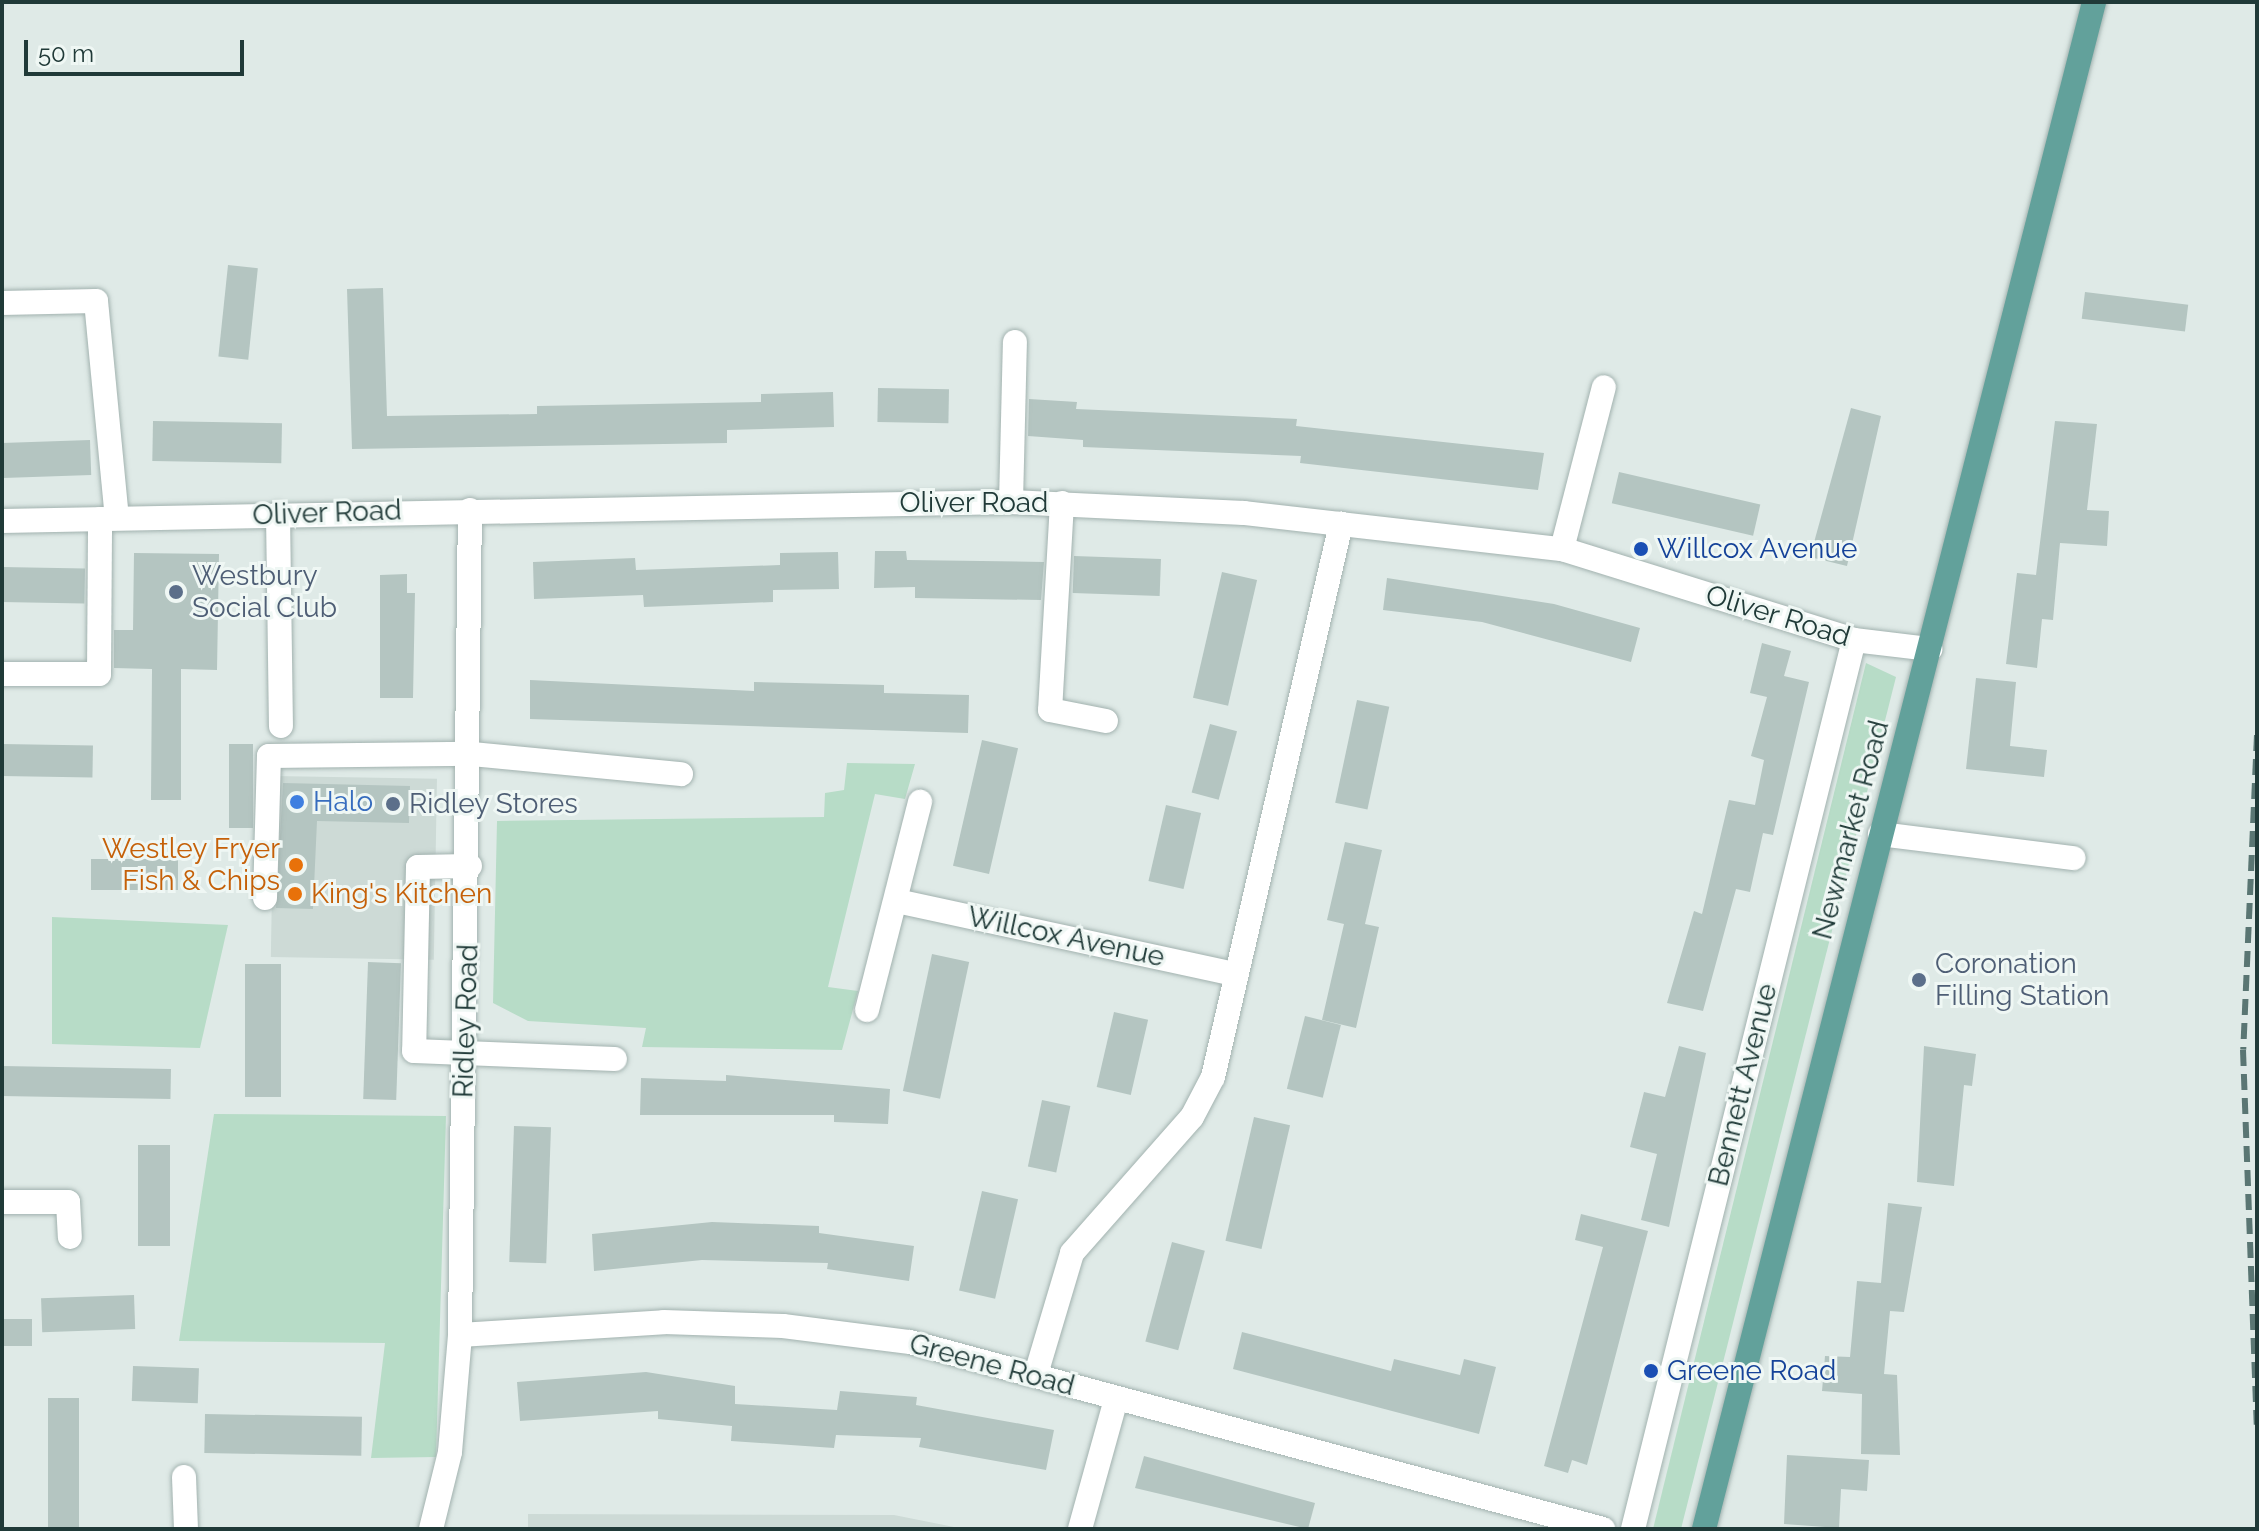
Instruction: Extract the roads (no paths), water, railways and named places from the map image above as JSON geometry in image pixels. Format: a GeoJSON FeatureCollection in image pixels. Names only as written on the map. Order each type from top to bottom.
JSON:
{"type":"FeatureCollection","features":[{"type":"Feature","properties":{"kind":"main road","name":"Newmarket Road"},"geometry":{"type":"LineString","coordinates":[[1704,1529],[2094,2]]}},
{"type":"Feature","properties":{"kind":"street"},"geometry":{"type":"LineString","coordinates":[[2,303],[96,301],[109,518],[99,674],[2,674]]}},
{"type":"Feature","properties":{"kind":"street"},"geometry":{"type":"LineString","coordinates":[[1011,502],[1015,342]]}},
{"type":"Feature","properties":{"kind":"street"},"geometry":{"type":"LineString","coordinates":[[1562,549],[1604,387]]}},
{"type":"Feature","properties":{"kind":"street","name":"Oliver Road"},"geometry":{"type":"LineString","coordinates":[[2,521],[470,510],[1062,503],[1341,524],[1562,549],[1854,640],[1930,649]]}},
{"type":"Feature","properties":{"kind":"street"},"geometry":{"type":"LineString","coordinates":[[1062,503],[1050,710],[1106,721]]}},
{"type":"Feature","properties":{"kind":"street","name":"Ridley Road"},"geometry":{"type":"LineString","coordinates":[[431,1529],[450,1452],[460,1335],[472,754],[470,510]]}},
{"type":"Feature","properties":{"kind":"street"},"geometry":{"type":"LineString","coordinates":[[278,514],[281,726]]}},
{"type":"Feature","properties":{"kind":"street"},"geometry":{"type":"LineString","coordinates":[[1036,1374],[1072,1253],[1192,1117],[1213,1077],[1341,524]]}},
{"type":"Feature","properties":{"kind":"street","name":"Bennett Avenue"},"geometry":{"type":"LineString","coordinates":[[1633,1529],[1854,640]]}},
{"type":"Feature","properties":{"kind":"street"},"geometry":{"type":"LineString","coordinates":[[265,898],[269,756],[472,754],[681,774]]}},
{"type":"Feature","properties":{"kind":"street"},"geometry":{"type":"LineString","coordinates":[[867,1010],[920,802]]}},
{"type":"Feature","properties":{"kind":"street"},"geometry":{"type":"LineString","coordinates":[[1880,834],[2074,858]]}},
{"type":"Feature","properties":{"kind":"street"},"geometry":{"type":"LineString","coordinates":[[470,866],[418,867],[414,1051],[615,1059]]}},
{"type":"Feature","properties":{"kind":"street","name":"Willcox Avenue"},"geometry":{"type":"LineString","coordinates":[[897,901],[1235,974]]}},
{"type":"Feature","properties":{"kind":"street"},"geometry":{"type":"LineString","coordinates":[[2,1202],[68,1202],[70,1237]]}},
{"type":"Feature","properties":{"kind":"street","name":"Greene Road"},"geometry":{"type":"LineString","coordinates":[[460,1335],[664,1322],[783,1326],[910,1342],[1603,1529]]}},
{"type":"Feature","properties":{"kind":"street"},"geometry":{"type":"LineString","coordinates":[[1080,1529],[1116,1399]]}},
{"type":"Feature","properties":{"kind":"street"},"geometry":{"type":"LineString","coordinates":[[184,1477],[186,1529]]}},
{"type":"Feature","properties":{"kind":"railway"},"geometry":{"type":"LineString","coordinates":[[2257,735],[2243,1050],[2257,1425]]}},
{"type":"Feature","properties":{"kind":"place","name":"Willcox Avenue"},"geometry":{"type":"Point","coordinates":[1641,549]}},
{"type":"Feature","properties":{"kind":"place","name":"Westbury Social Club"},"geometry":{"type":"Point","coordinates":[176,592]}},
{"type":"Feature","properties":{"kind":"place","name":"Halo"},"geometry":{"type":"Point","coordinates":[297,802]}},
{"type":"Feature","properties":{"kind":"place","name":"Ridley Stores"},"geometry":{"type":"Point","coordinates":[393,804]}},
{"type":"Feature","properties":{"kind":"place","name":"Westley Fryer Fish & Chips"},"geometry":{"type":"Point","coordinates":[296,865]}},
{"type":"Feature","properties":{"kind":"place","name":"King's Kitchen"},"geometry":{"type":"Point","coordinates":[295,894]}},
{"type":"Feature","properties":{"kind":"place","name":"Coronation Filling Station"},"geometry":{"type":"Point","coordinates":[1919,980]}},
{"type":"Feature","properties":{"kind":"place","name":"Greene Road"},"geometry":{"type":"Point","coordinates":[1651,1371]}}]}
